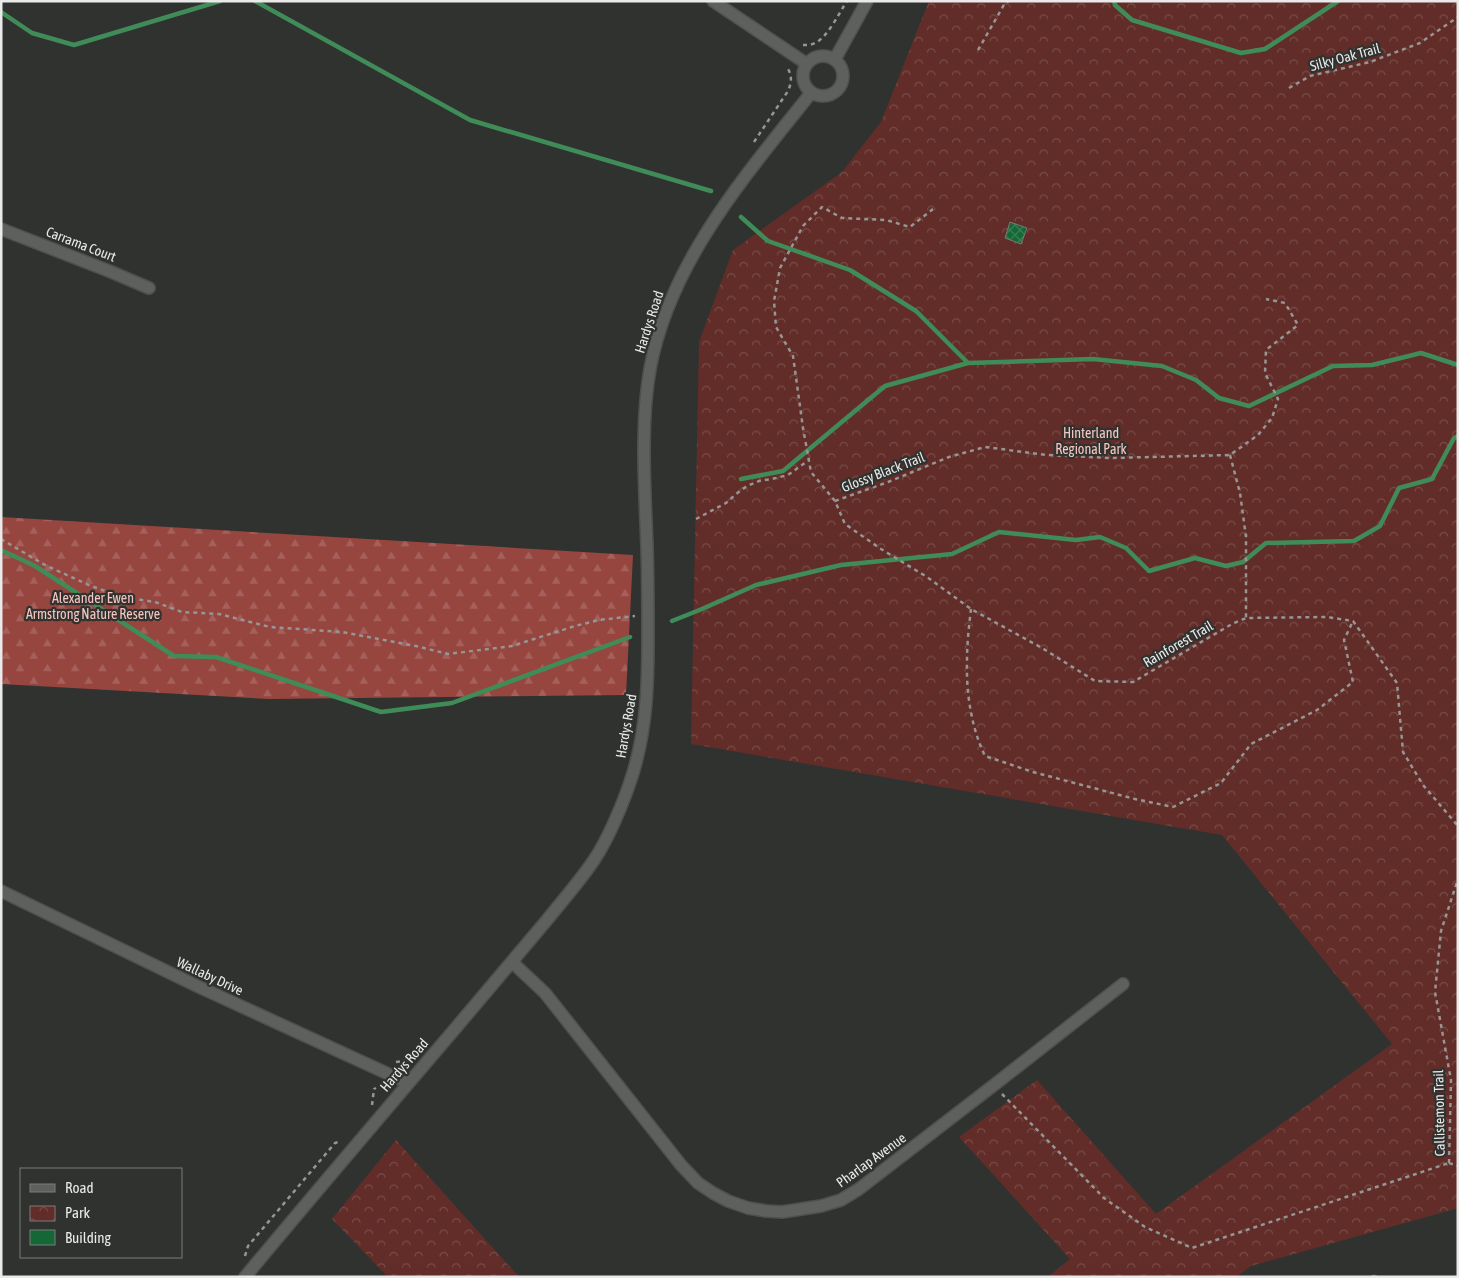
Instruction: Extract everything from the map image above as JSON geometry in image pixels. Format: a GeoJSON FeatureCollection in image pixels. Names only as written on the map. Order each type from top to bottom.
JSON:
{"type":"FeatureCollection","features":[{"type":"Feature","properties":{"kind":"street"},"geometry":{"type":"LineString","coordinates":[[714,1],[807,64]]}},
{"type":"Feature","properties":{"kind":"street"},"geometry":{"type":"LineString","coordinates":[[835,59],[867,1]]}},
{"type":"Feature","properties":{"kind":"street"},"geometry":{"type":"LineString","coordinates":[[820,56],[828,56],[835,59],[843,72],[844,80],[841,87],[835,93],[828,96],[819,96],[811,93],[802,76],[807,64],[812,58],[820,56]]}},
{"type":"Feature","properties":{"kind":"street","name":"Hardys Road"},"geometry":{"type":"LineString","coordinates":[[245,1277],[512,962],[595,858],[614,823],[633,772],[644,727],[648,683],[645,423],[650,369],[661,328],[677,285],[698,246],[731,194],[811,93]]}},
{"type":"Feature","properties":{"kind":"street","name":"Carrama Court"},"geometry":{"type":"LineString","coordinates":[[1,229],[149,288]]}},
{"type":"Feature","properties":{"kind":"street","name":"Wallaby Drive"},"geometry":{"type":"LineString","coordinates":[[1,891],[197,986],[408,1083]]}},
{"type":"Feature","properties":{"kind":"street","name":"Pharlap Avenue"},"geometry":{"type":"LineString","coordinates":[[512,962],[545,993],[681,1165],[698,1183],[728,1201],[748,1208],[782,1212],[821,1206],[842,1200],[859,1189],[1123,984]]}},
{"type":"Feature","properties":{"kind":"path"},"geometry":{"type":"LineString","coordinates":[[795,43],[809,45],[815,43],[827,31],[848,1]]}},
{"type":"Feature","properties":{"kind":"path"},"geometry":{"type":"LineString","coordinates":[[978,50],[1005,3],[1009,1]]}},
{"type":"Feature","properties":{"kind":"path","name":"Silky Oak Trail"},"geometry":{"type":"LineString","coordinates":[[1290,88],[1310,76],[1370,62],[1420,43],[1458,17]]}},
{"type":"Feature","properties":{"kind":"path"},"geometry":{"type":"LineString","coordinates":[[752,145],[788,91],[791,83],[791,75],[788,68],[782,62]]}},
{"type":"Feature","properties":{"kind":"path","name":"Glossy Black Trail"},"geometry":{"type":"LineString","coordinates":[[933,209],[910,227],[886,220],[842,218],[822,207],[803,226],[780,268],[774,301],[776,327],[793,356],[811,472],[834,501],[888,482],[949,457],[985,448],[1047,455],[1111,458],[1230,455]]}},
{"type":"Feature","properties":{"kind":"path"},"geometry":{"type":"LineString","coordinates":[[1246,618],[1246,537],[1240,493],[1230,455],[1258,435],[1272,418],[1278,399],[1265,373],[1266,350],[1298,326],[1285,303],[1266,299]]}},
{"type":"Feature","properties":{"kind":"path"},"geometry":{"type":"LineString","coordinates":[[696,519],[726,503],[747,486],[759,481],[788,475],[809,460]]}},
{"type":"Feature","properties":{"kind":"path","name":"Rainforest Trail"},"geometry":{"type":"LineString","coordinates":[[834,501],[845,524],[881,549],[927,577],[971,609],[1042,648],[1095,681],[1132,682],[1232,624],[1246,618],[1327,617],[1353,621]]}},
{"type":"Feature","properties":{"kind":"path"},"geometry":{"type":"LineString","coordinates":[[1,539],[45,565],[91,586],[123,597],[155,602],[182,612],[219,614],[270,627],[342,632],[448,654],[512,646],[599,620],[648,616]]}},
{"type":"Feature","properties":{"kind":"path"},"geometry":{"type":"LineString","coordinates":[[971,609],[966,660],[969,702],[985,756],[1033,772],[1173,807],[1221,783],[1251,744],[1317,710],[1353,682],[1344,640],[1353,621],[1397,683],[1403,752],[1423,785],[1458,826]]}},
{"type":"Feature","properties":{"kind":"path","name":"Callistemon Trail"},"geometry":{"type":"LineString","coordinates":[[1458,879],[1441,931],[1434,992],[1451,1080],[1449,1163],[1458,1166]]}},
{"type":"Feature","properties":{"kind":"path"},"geometry":{"type":"LineString","coordinates":[[396,1062],[414,1058]]}},
{"type":"Feature","properties":{"kind":"path"},"geometry":{"type":"LineString","coordinates":[[994,1085],[1104,1198],[1145,1227],[1192,1248],[1449,1163]]}},
{"type":"Feature","properties":{"kind":"path"},"geometry":{"type":"LineString","coordinates":[[371,1108],[374,1089],[376,1088]]}},
{"type":"Feature","properties":{"kind":"path"},"geometry":{"type":"LineString","coordinates":[[243,1260],[248,1246],[268,1222],[335,1143],[345,1139]]}},
{"type":"Feature","properties":{"kind":"green space","name":"Hinterland Regional Park"},"geometry":{"type":"Polygon","coordinates":[[[929,1],[1458,1],[1458,1208],[1251,1266],[1236,1277],[1048,1277],[1070,1259],[959,1137],[1037,1080],[1156,1214],[1392,1044],[1222,835],[691,744],[699,342],[733,250],[842,172],[881,122],[929,1]]]}},
{"type":"Feature","properties":{"kind":"green space","name":"Alexander Ewen Armstrong Nature Reserve"},"geometry":{"type":"Polygon","coordinates":[[[1,517],[633,555],[626,695],[269,699],[1,684],[1,517]]]}},
{"type":"Feature","properties":{"kind":"green space"},"geometry":{"type":"Polygon","coordinates":[[[396,1140],[519,1277],[388,1277],[332,1219],[396,1140]]]}},
{"type":"Feature","properties":{"kind":"building"},"geometry":{"type":"Polygon","coordinates":[[[1010,222],[1027,228],[1021,244],[1005,238],[1010,222]]]}},
{"type":"Feature","properties":{"kind":"waterway"},"geometry":{"type":"LineString","coordinates":[[1,12],[32,33],[74,45],[220,1]]}},
{"type":"Feature","properties":{"kind":"waterway"},"geometry":{"type":"LineString","coordinates":[[255,1],[470,120],[711,191]]}},
{"type":"Feature","properties":{"kind":"waterway"},"geometry":{"type":"LineString","coordinates":[[1114,1],[1115,5],[1132,20],[1241,53],[1265,49],[1338,1]]}},
{"type":"Feature","properties":{"kind":"waterway"},"geometry":{"type":"LineString","coordinates":[[741,217],[768,241],[850,270],[916,311],[968,363]]}},
{"type":"Feature","properties":{"kind":"waterway"},"geometry":{"type":"LineString","coordinates":[[741,479],[783,471],[885,386],[968,363],[1093,359],[1162,366],[1196,380],[1219,398],[1249,406],[1333,366],[1372,365],[1421,353],[1458,365]]}},
{"type":"Feature","properties":{"kind":"waterway"},"geometry":{"type":"LineString","coordinates":[[672,621],[756,585],[841,565],[952,554],[999,532],[1076,540],[1100,537],[1126,548],[1149,571],[1195,558],[1226,566],[1243,562],[1266,543],[1354,541],[1380,526],[1399,488],[1432,479],[1454,438],[1458,436]]}},
{"type":"Feature","properties":{"kind":"waterway"},"geometry":{"type":"LineString","coordinates":[[1,550],[35,566],[174,656],[216,657],[381,712],[452,703],[630,637]]}}]}
